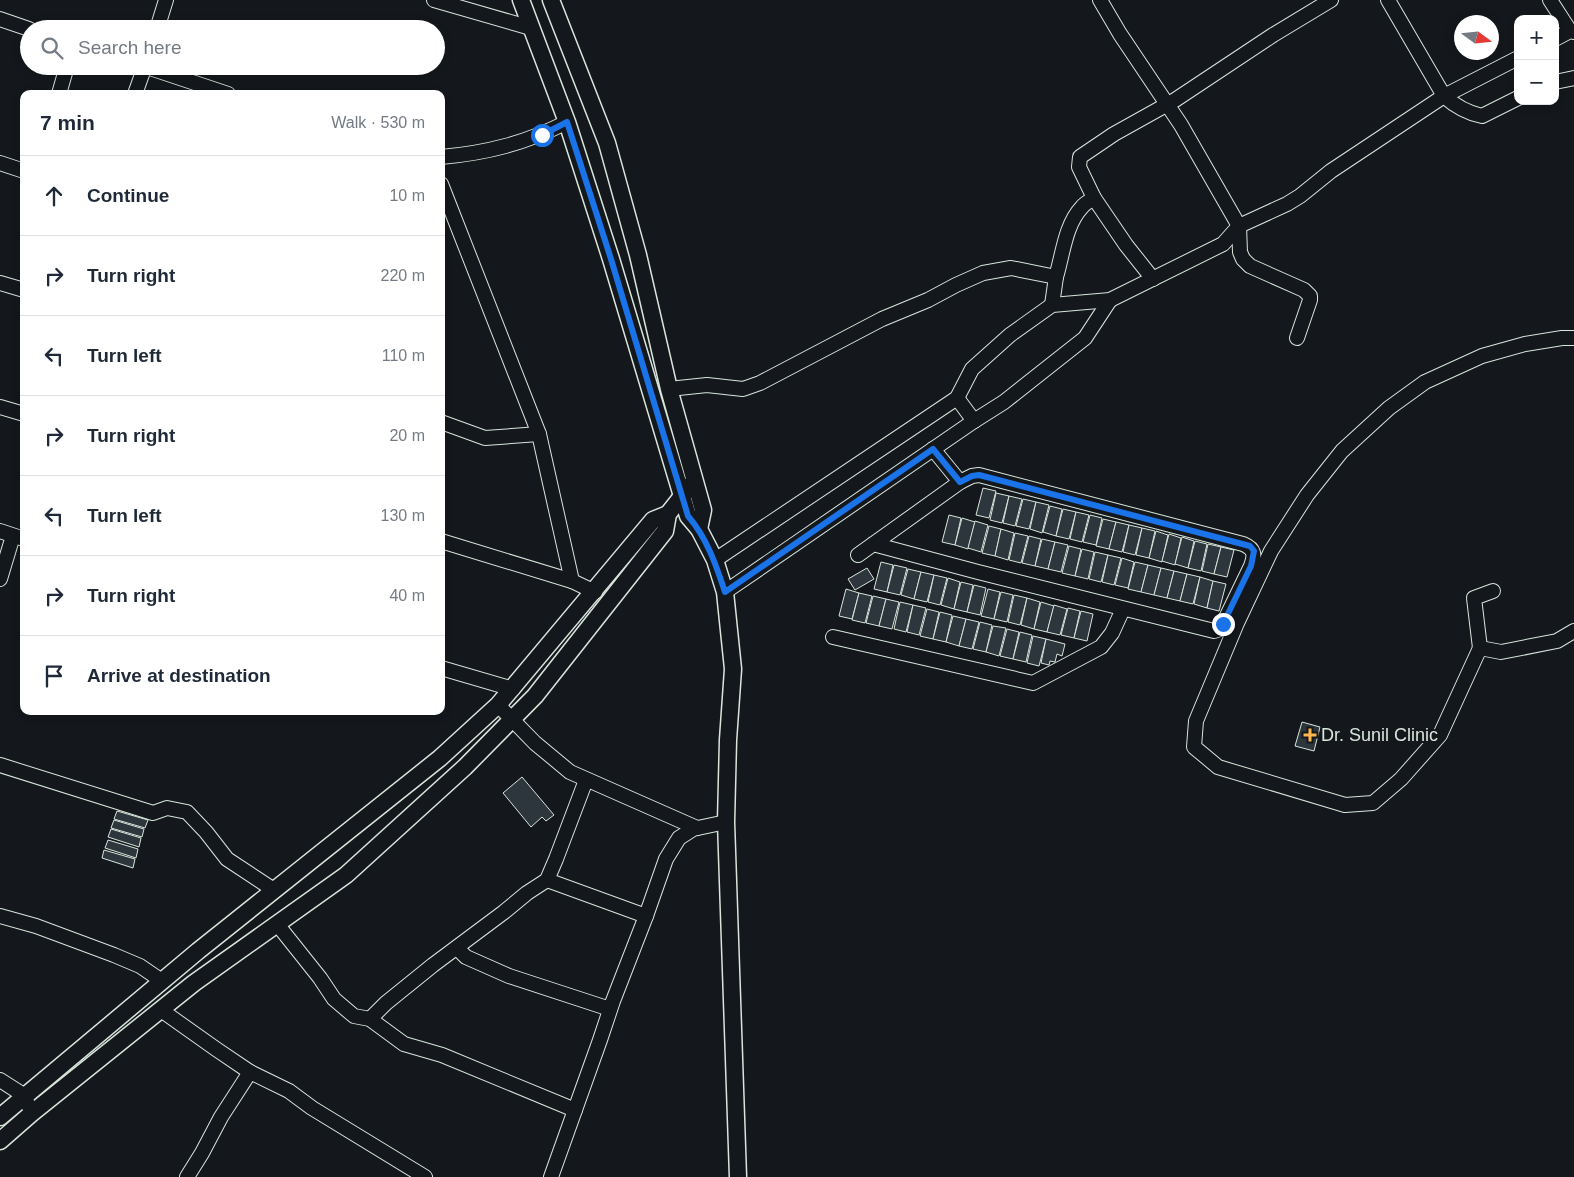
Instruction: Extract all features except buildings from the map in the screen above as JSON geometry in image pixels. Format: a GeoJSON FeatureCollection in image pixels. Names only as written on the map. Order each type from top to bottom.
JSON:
{"type":"FeatureCollection","features":[{"type":"Feature","properties":{"kind":"street"},"geometry":{"type":"LineString","coordinates":[[160,20],[166,0]]}},
{"type":"Feature","properties":{"kind":"street"},"geometry":{"type":"LineString","coordinates":[[434,0],[531,28]]}},
{"type":"Feature","properties":{"kind":"street"},"geometry":{"type":"LineString","coordinates":[[521,0],[567,122],[611,259],[688,516],[700,529],[715,560],[725,592],[733,669],[728,740],[726,822],[738,1177]]}},
{"type":"Feature","properties":{"kind":"street"},"geometry":{"type":"LineString","coordinates":[[551,0],[607,143],[638,255],[669,389],[702,510],[700,529]]}},
{"type":"Feature","properties":{"kind":"street"},"geometry":{"type":"LineString","coordinates":[[1101,0],[1120,34],[1181,125],[1238,226],[1240,252],[1245,263],[1304,290],[1310,296],[1297,338]]}},
{"type":"Feature","properties":{"kind":"street"},"geometry":{"type":"LineString","coordinates":[[1153,279],[1126,245],[1094,198],[1079,167],[1080,157],[1114,134],[1166,105],[1330,0]]}},
{"type":"Feature","properties":{"kind":"street"},"geometry":{"type":"LineString","coordinates":[[1388,0],[1444,96],[1461,109],[1482,116],[1514,100]]}},
{"type":"Feature","properties":{"kind":"street"},"geometry":{"type":"LineString","coordinates":[[1550,0],[1572,31]]}},
{"type":"Feature","properties":{"kind":"street"},"geometry":{"type":"LineString","coordinates":[[1572,31],[1574,16]]}},
{"type":"Feature","properties":{"kind":"street"},"geometry":{"type":"LineString","coordinates":[[0,19],[20,26]]}},
{"type":"Feature","properties":{"kind":"street"},"geometry":{"type":"LineString","coordinates":[[1559,37],[1572,31]]}},
{"type":"Feature","properties":{"kind":"street"},"geometry":{"type":"LineString","coordinates":[[715,560],[957,398],[972,369],[1010,335],[1052,305],[1110,300],[1223,244],[1238,226],[1287,204],[1331,171],[1444,96],[1514,60]]}},
{"type":"Feature","properties":{"kind":"street"},"geometry":{"type":"LineString","coordinates":[[60,90],[64,75]]}},
{"type":"Feature","properties":{"kind":"street"},"geometry":{"type":"LineString","coordinates":[[136,90],[141,75]]}},
{"type":"Feature","properties":{"kind":"street"},"geometry":{"type":"LineString","coordinates":[[171,75],[216,90]]}},
{"type":"Feature","properties":{"kind":"street"},"geometry":{"type":"LineString","coordinates":[[1559,81],[1574,78]]}},
{"type":"Feature","properties":{"kind":"street"},"geometry":{"type":"LineString","coordinates":[[445,157],[499,149],[542,135],[567,122]]}},
{"type":"Feature","properties":{"kind":"street"},"geometry":{"type":"LineString","coordinates":[[0,163],[20,170]]}},
{"type":"Feature","properties":{"kind":"street"},"geometry":{"type":"LineString","coordinates":[[445,194],[539,434],[572,581]]}},
{"type":"Feature","properties":{"kind":"street"},"geometry":{"type":"LineString","coordinates":[[1052,305],[1056,276],[1066,237],[1074,218],[1082,206],[1094,198]]}},
{"type":"Feature","properties":{"kind":"street"},"geometry":{"type":"LineString","coordinates":[[669,389],[707,385],[743,389],[760,383],[882,319],[928,300],[983,273],[1011,268],[1056,276]]}},
{"type":"Feature","properties":{"kind":"street"},"geometry":{"type":"LineString","coordinates":[[0,283],[20,289]]}},
{"type":"Feature","properties":{"kind":"street"},"geometry":{"type":"LineString","coordinates":[[725,592],[1004,402],[1085,338],[1110,300]]}},
{"type":"Feature","properties":{"kind":"street"},"geometry":{"type":"LineString","coordinates":[[1493,591],[1474,598],[1480,648],[1440,735],[1401,778],[1373,803],[1344,805],[1218,767],[1194,747],[1196,721],[1237,624],[1271,551],[1307,494],[1342,451],[1389,408],[1425,382],[1482,356],[1525,344],[1574,338]]}},
{"type":"Feature","properties":{"kind":"street"},"geometry":{"type":"LineString","coordinates":[[957,398],[974,421]]}},
{"type":"Feature","properties":{"kind":"street"},"geometry":{"type":"LineString","coordinates":[[0,407],[20,413]]}},
{"type":"Feature","properties":{"kind":"street"},"geometry":{"type":"LineString","coordinates":[[445,423],[485,438],[539,434]]}},
{"type":"Feature","properties":{"kind":"street"},"geometry":{"type":"LineString","coordinates":[[933,449],[960,482]]}},
{"type":"Feature","properties":{"kind":"street"},"geometry":{"type":"LineString","coordinates":[[858,555],[873,544],[960,482],[979,475],[1243,544],[1250,546],[1254,551],[1251,566],[1220,629],[1214,631],[873,544]]}},
{"type":"Feature","properties":{"kind":"street"},"geometry":{"type":"LineString","coordinates":[[0,1141],[194,984],[346,875],[465,767],[535,696],[666,531],[668,514],[694,481]]}},
{"type":"Feature","properties":{"kind":"street"},"geometry":{"type":"LineString","coordinates":[[0,1117],[162,981],[432,764],[498,705],[653,520],[668,514]]}},
{"type":"Feature","properties":{"kind":"street"},"geometry":{"type":"LineString","coordinates":[[0,579],[12,535]]}},
{"type":"Feature","properties":{"kind":"street"},"geometry":{"type":"LineString","coordinates":[[445,542],[572,581],[594,592]]}},
{"type":"Feature","properties":{"kind":"street"},"geometry":{"type":"LineString","coordinates":[[833,637],[1033,683],[1101,647],[1112,633],[1123,609]]}},
{"type":"Feature","properties":{"kind":"street"},"geometry":{"type":"LineString","coordinates":[[1480,648],[1501,652],[1557,641],[1574,631]]}},
{"type":"Feature","properties":{"kind":"street"},"geometry":{"type":"LineString","coordinates":[[445,669],[513,689]]}},
{"type":"Feature","properties":{"kind":"street"},"geometry":{"type":"LineString","coordinates":[[498,705],[535,743],[570,772],[663,811],[697,828]]}},
{"type":"Feature","properties":{"kind":"street"},"geometry":{"type":"LineString","coordinates":[[0,765],[153,813],[168,808],[188,812],[227,859],[274,890]]}},
{"type":"Feature","properties":{"kind":"street"},"geometry":{"type":"LineString","coordinates":[[370,1019],[386,1003],[527,893],[547,880],[586,780]]}},
{"type":"Feature","properties":{"kind":"street"},"geometry":{"type":"LineString","coordinates":[[551,1177],[666,859],[679,838],[697,828],[726,822]]}},
{"type":"Feature","properties":{"kind":"street"},"geometry":{"type":"LineString","coordinates":[[547,880],[646,916]]}},
{"type":"Feature","properties":{"kind":"street"},"geometry":{"type":"LineString","coordinates":[[0,916],[36,926],[114,955],[140,966],[162,981]]}},
{"type":"Feature","properties":{"kind":"street"},"geometry":{"type":"LineString","coordinates":[[277,924],[320,978],[334,999],[354,1016],[370,1019],[404,1044],[442,1055],[575,1110]]}},
{"type":"Feature","properties":{"kind":"street"},"geometry":{"type":"LineString","coordinates":[[457,948],[466,957],[509,976],[610,1010]]}},
{"type":"Feature","properties":{"kind":"street"},"geometry":{"type":"LineString","coordinates":[[161,1010],[250,1072],[289,1091],[312,1108],[425,1177]]}},
{"type":"Feature","properties":{"kind":"street"},"geometry":{"type":"LineString","coordinates":[[187,1177],[220,1118],[250,1072]]}},
{"type":"Feature","properties":{"kind":"street"},"geometry":{"type":"LineString","coordinates":[[0,1080],[25,1096],[32,1114]]}},
{"type":"Feature","properties":{"kind":"place","name":"Dr. Sunil Clinic"},"geometry":{"type":"Point","coordinates":[1310,735]}},
{"type":"Feature","properties":{"kind":"route"},"geometry":{"type":"LineString","coordinates":[[542,135],[567,122],[611,259],[688,516],[700,529],[715,560],[725,592],[933,449],[960,482],[966,478],[979,475],[1250,546],[1254,551],[1251,566],[1223,624]]}}]}
